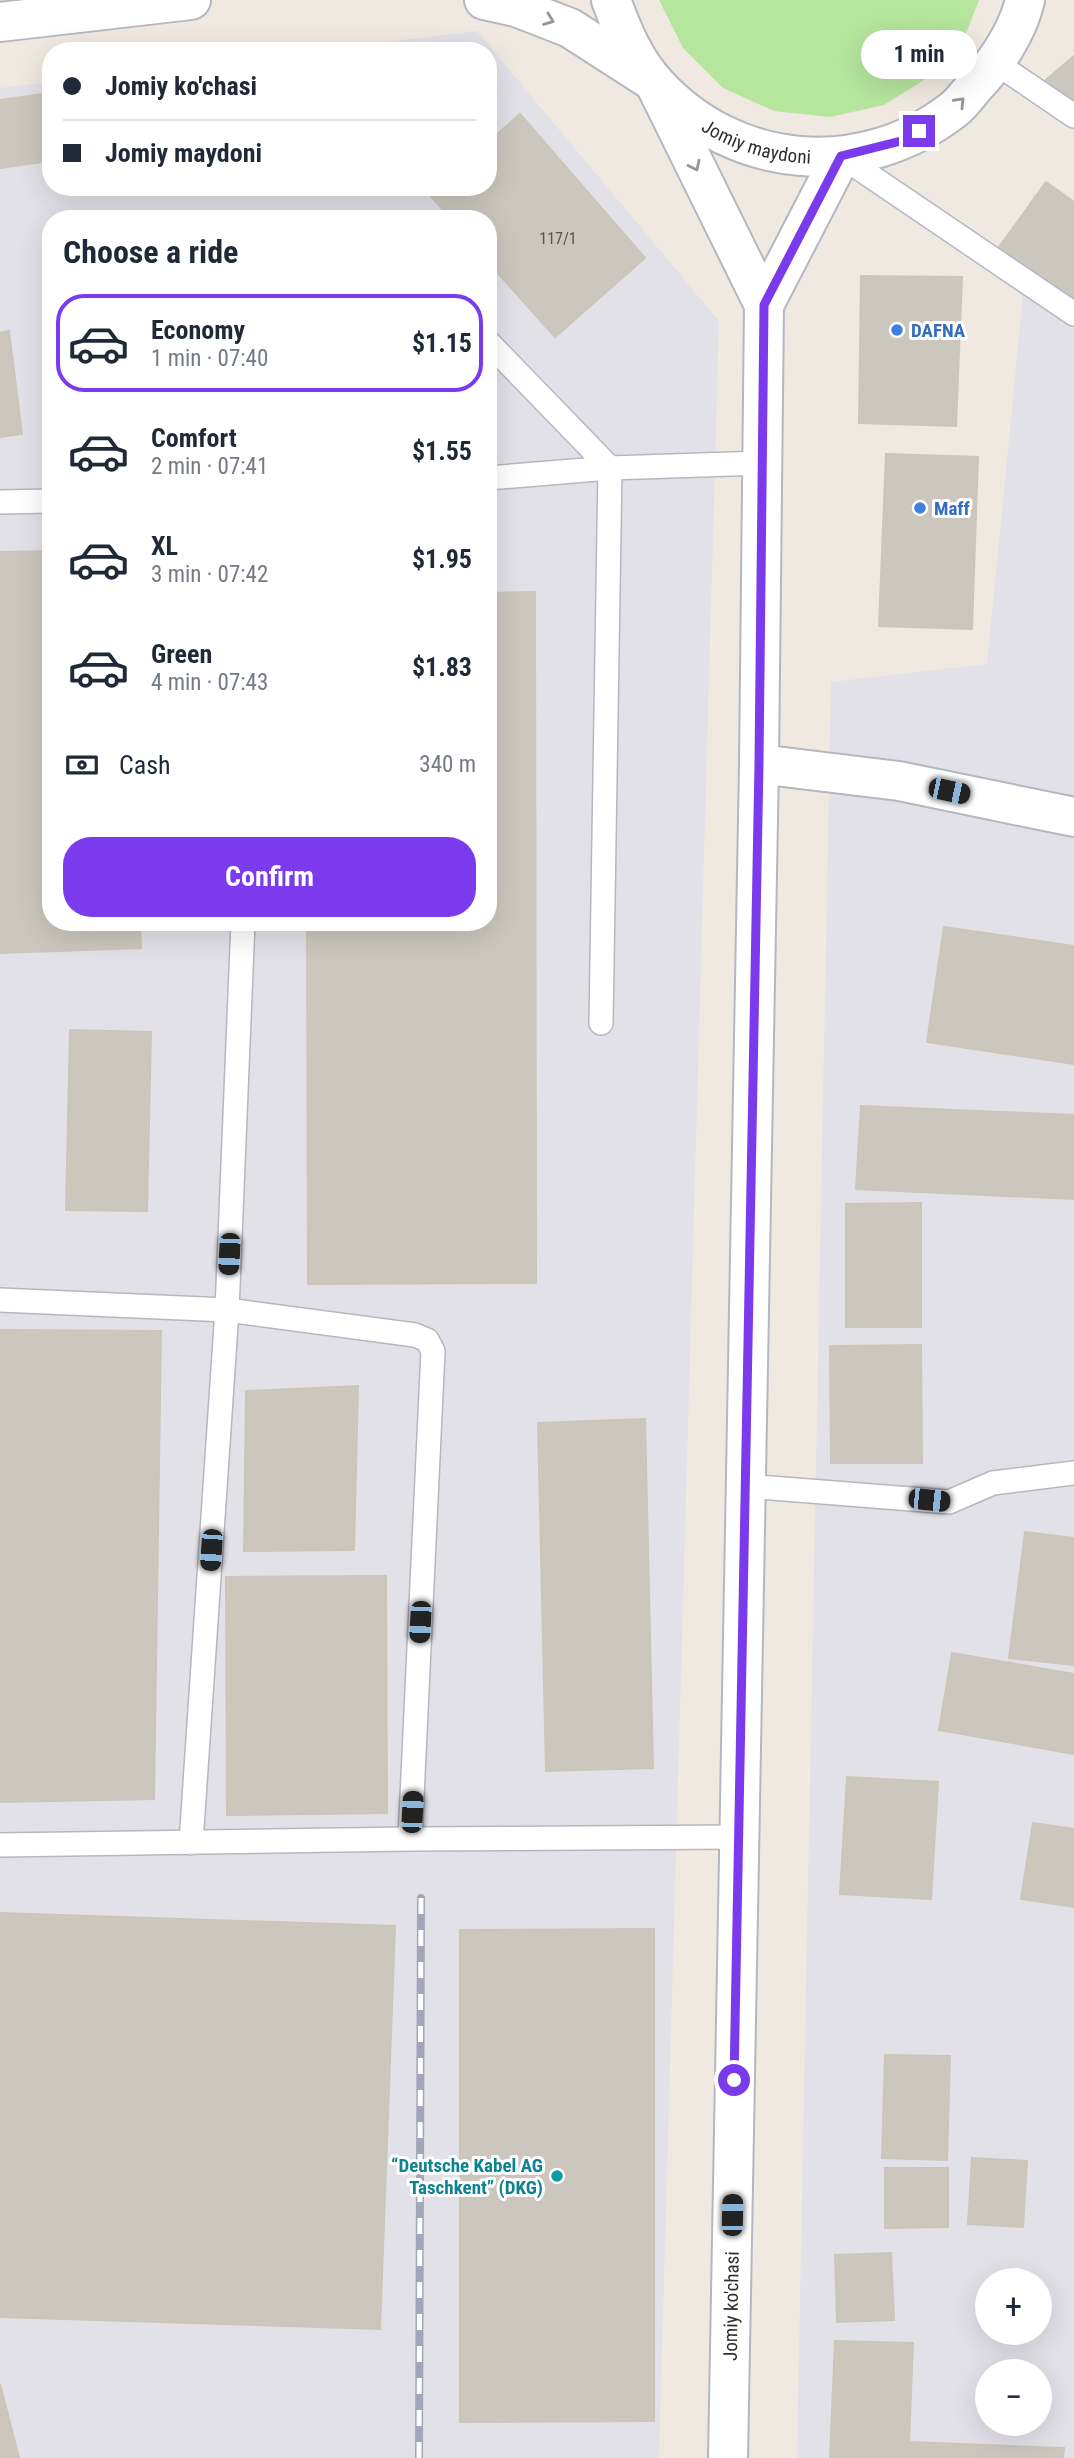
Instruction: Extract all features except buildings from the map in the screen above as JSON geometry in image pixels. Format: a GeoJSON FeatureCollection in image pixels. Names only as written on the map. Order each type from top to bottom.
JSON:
{"type":"FeatureCollection","features":[{"type":"Feature","properties":{"kind":"street"},"geometry":{"type":"LineString","coordinates":[[0,22],[191,0]]}},
{"type":"Feature","properties":{"kind":"street"},"geometry":{"type":"LineString","coordinates":[[484,0],[516,7],[570,28],[654,82],[764,305]]}},
{"type":"Feature","properties":{"kind":"street","name":"Jomiy maydoni"},"geometry":{"type":"LineString","coordinates":[[611,0],[626,40],[654,82],[684,111],[719,134],[758,149],[799,157],[841,156],[901,141],[954,109],[996,63],[1026,3]]}},
{"type":"Feature","properties":{"kind":"street"},"geometry":{"type":"LineString","coordinates":[[764,305],[841,156]]}},
{"type":"Feature","properties":{"kind":"street","name":"Jomiy ko'chasi"},"geometry":{"type":"LineString","coordinates":[[729,2458],[759,764],[764,305]]}},
{"type":"Feature","properties":{"kind":"street"},"geometry":{"type":"LineString","coordinates":[[759,764],[899,781],[1074,817]]}},
{"type":"Feature","properties":{"kind":"lane"},"geometry":{"type":"LineString","coordinates":[[996,63],[1074,116]]}},
{"type":"Feature","properties":{"kind":"lane"},"geometry":{"type":"LineString","coordinates":[[841,156],[1074,314]]}},
{"type":"Feature","properties":{"kind":"lane"},"geometry":{"type":"LineString","coordinates":[[497,351],[610,468],[601,1023]]}},
{"type":"Feature","properties":{"kind":"lane"},"geometry":{"type":"LineString","coordinates":[[497,477],[610,468],[762,463]]}},
{"type":"Feature","properties":{"kind":"lane"},"geometry":{"type":"LineString","coordinates":[[0,502],[42,501]]}},
{"type":"Feature","properties":{"kind":"lane"},"geometry":{"type":"LineString","coordinates":[[191,1843],[227,1310],[243,931]]}},
{"type":"Feature","properties":{"kind":"lane"},"geometry":{"type":"LineString","coordinates":[[0,1300],[227,1310],[415,1335],[427,1340],[433,1351],[410,1839]]}},
{"type":"Feature","properties":{"kind":"lane"},"geometry":{"type":"LineString","coordinates":[[745,1486],[949,1502],[993,1483],[1074,1473]]}},
{"type":"Feature","properties":{"kind":"lane"},"geometry":{"type":"LineString","coordinates":[[0,1846],[738,1837]]}},
{"type":"Feature","properties":{"kind":"shaded area"},"geometry":{"type":"Polygon","coordinates":[[[477,31],[486,42],[387,42],[477,31]]]}},
{"type":"Feature","properties":{"kind":"shaded area"},"geometry":{"type":"Polygon","coordinates":[[[497,55],[719,321],[659,2458],[0,2458],[0,88],[42,83],[42,196],[497,196],[497,55]]]}},
{"type":"Feature","properties":{"kind":"shaded area"},"geometry":{"type":"Polygon","coordinates":[[[1033,193],[1074,219],[1074,2458],[797,2458],[831,682],[987,664],[1033,193]]]}},
{"type":"Feature","properties":{"kind":"green space"},"geometry":{"type":"Polygon","coordinates":[[[659,0],[979,0],[967,31],[932,75],[884,105],[830,117],[774,111],[723,88],[683,48],[659,0]]]}},
{"type":"Feature","properties":{"kind":"railway"},"geometry":{"type":"LineString","coordinates":[[419,2458],[421,1898]]}},
{"type":"Feature","properties":{"kind":"place","name":"DAFNA"},"geometry":{"type":"Point","coordinates":[897,330]}},
{"type":"Feature","properties":{"kind":"place","name":"Maff"},"geometry":{"type":"Point","coordinates":[920,508]}},
{"type":"Feature","properties":{"kind":"place","name":"“Deutsche Kabel AG Taschkent” (DKG)"},"geometry":{"type":"Point","coordinates":[557,2176]}},
{"type":"Feature","properties":{"kind":"route"},"geometry":{"type":"LineString","coordinates":[[734,2080],[759,764],[764,305],[841,156],[901,141],[919,131]]}}]}
